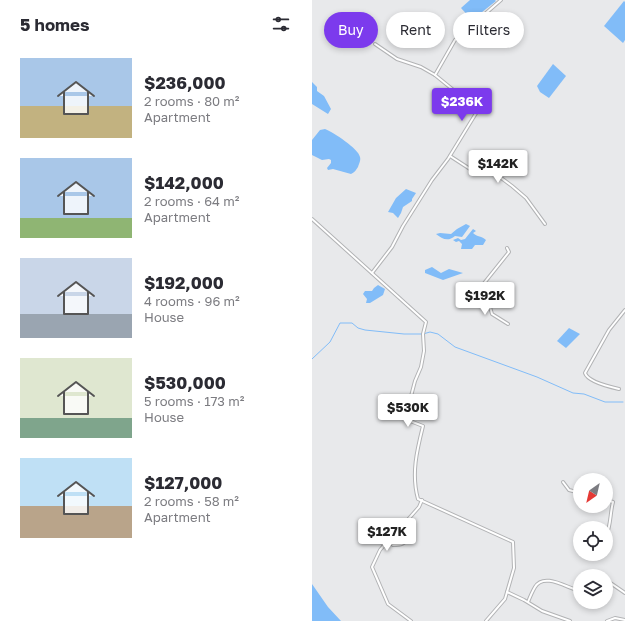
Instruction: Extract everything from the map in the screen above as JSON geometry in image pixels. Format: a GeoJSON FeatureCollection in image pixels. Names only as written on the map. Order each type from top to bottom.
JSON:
{"type":"FeatureCollection","features":[{"type":"Feature","properties":{"kind":"street"},"geometry":{"type":"LineString","coordinates":[[435,75],[455,40],[501,0]]}},
{"type":"Feature","properties":{"kind":"street"},"geometry":{"type":"LineString","coordinates":[[372,273],[392,247],[432,180],[450,156],[478,110],[435,75],[421,67],[397,58],[378,46]]}},
{"type":"Feature","properties":{"kind":"street"},"geometry":{"type":"LineString","coordinates":[[450,156],[470,169],[485,166],[526,198],[545,224]]}},
{"type":"Feature","properties":{"kind":"street"},"geometry":{"type":"LineString","coordinates":[[312,219],[426,322],[423,334],[424,351],[421,367],[415,381],[405,420],[423,426],[415,460],[416,492],[418,499],[513,542],[514,568],[505,599],[486,621]]}},
{"type":"Feature","properties":{"kind":"street"},"geometry":{"type":"LineString","coordinates":[[462,299],[476,293],[488,280],[509,252],[507,248]]}},
{"type":"Feature","properties":{"kind":"street"},"geometry":{"type":"LineString","coordinates":[[476,293],[490,307],[492,314],[508,324]]}},
{"type":"Feature","properties":{"kind":"street"},"geometry":{"type":"LineString","coordinates":[[619,388],[600,384],[586,376],[585,373],[609,330],[625,310]]}},
{"type":"Feature","properties":{"kind":"street"},"geometry":{"type":"LineString","coordinates":[[563,482],[569,490],[573,491]]}},
{"type":"Feature","properties":{"kind":"street"},"geometry":{"type":"LineString","coordinates":[[411,621],[388,604],[372,567],[380,550],[386,542],[393,545],[400,545],[404,544],[408,540],[408,532],[403,527],[419,507],[422,500]]}},
{"type":"Feature","properties":{"kind":"street"},"geometry":{"type":"LineString","coordinates":[[528,602],[535,586],[541,582],[547,581],[573,589]]}},
{"type":"Feature","properties":{"kind":"street"},"geometry":{"type":"LineString","coordinates":[[613,585],[625,593]]}},
{"type":"Feature","properties":{"kind":"street"},"geometry":{"type":"LineString","coordinates":[[507,592],[528,602],[542,611],[570,621]]}},
{"type":"Feature","properties":{"kind":"street"},"geometry":{"type":"LineString","coordinates":[[607,621],[615,618],[625,618]]}},
{"type":"Feature","properties":{"kind":"water"},"geometry":{"type":"Polygon","coordinates":[[[470,0],[496,1],[482,12],[465,12],[461,8],[470,0]]]}},
{"type":"Feature","properties":{"kind":"water"},"geometry":{"type":"Polygon","coordinates":[[[624,1],[625,40],[623,43],[604,26],[624,1]]]}},
{"type":"Feature","properties":{"kind":"water"},"geometry":{"type":"Polygon","coordinates":[[[553,64],[566,76],[549,98],[540,92],[537,86],[553,64]]]}},
{"type":"Feature","properties":{"kind":"water"},"geometry":{"type":"Polygon","coordinates":[[[312,82],[317,87],[317,91],[324,96],[331,109],[328,114],[312,104],[312,82]]]}},
{"type":"Feature","properties":{"kind":"water"},"geometry":{"type":"Polygon","coordinates":[[[325,129],[345,141],[359,154],[360,162],[358,167],[351,174],[333,169],[328,170],[327,168],[331,163],[331,160],[322,160],[312,155],[312,140],[320,130],[325,129]]]}},
{"type":"Feature","properties":{"kind":"water"},"geometry":{"type":"Polygon","coordinates":[[[406,189],[416,193],[412,201],[403,207],[398,218],[393,213],[388,212],[396,198],[406,189]]]}},
{"type":"Feature","properties":{"kind":"water"},"geometry":{"type":"Polygon","coordinates":[[[466,224],[470,226],[462,237],[455,236],[450,239],[445,239],[436,234],[451,234],[466,224]]]}},
{"type":"Feature","properties":{"kind":"water"},"geometry":{"type":"Polygon","coordinates":[[[473,229],[476,231],[473,233],[486,240],[483,245],[475,245],[472,249],[461,249],[462,244],[459,241],[456,242],[453,240],[458,238],[461,240],[465,239],[473,229]]]}},
{"type":"Feature","properties":{"kind":"water"},"geometry":{"type":"Polygon","coordinates":[[[432,267],[441,273],[449,269],[463,273],[443,280],[425,273],[425,270],[432,267]]]}},
{"type":"Feature","properties":{"kind":"water"},"geometry":{"type":"Polygon","coordinates":[[[378,285],[385,289],[383,295],[370,303],[366,303],[367,299],[363,294],[365,291],[372,291],[378,285]]]}},
{"type":"Feature","properties":{"kind":"water"},"geometry":{"type":"Polygon","coordinates":[[[569,328],[580,334],[566,348],[557,341],[569,328]]]}},
{"type":"Feature","properties":{"kind":"water"},"geometry":{"type":"Polygon","coordinates":[[[312,584],[328,607],[341,621],[312,621],[312,584]]]}},
{"type":"Feature","properties":{"kind":"waterway"},"geometry":{"type":"LineString","coordinates":[[312,359],[330,342],[340,323],[352,323],[358,328],[365,330],[404,334],[423,334],[430,332],[438,334],[455,347],[537,377],[573,393],[584,394],[605,402],[623,402]]}}]}
